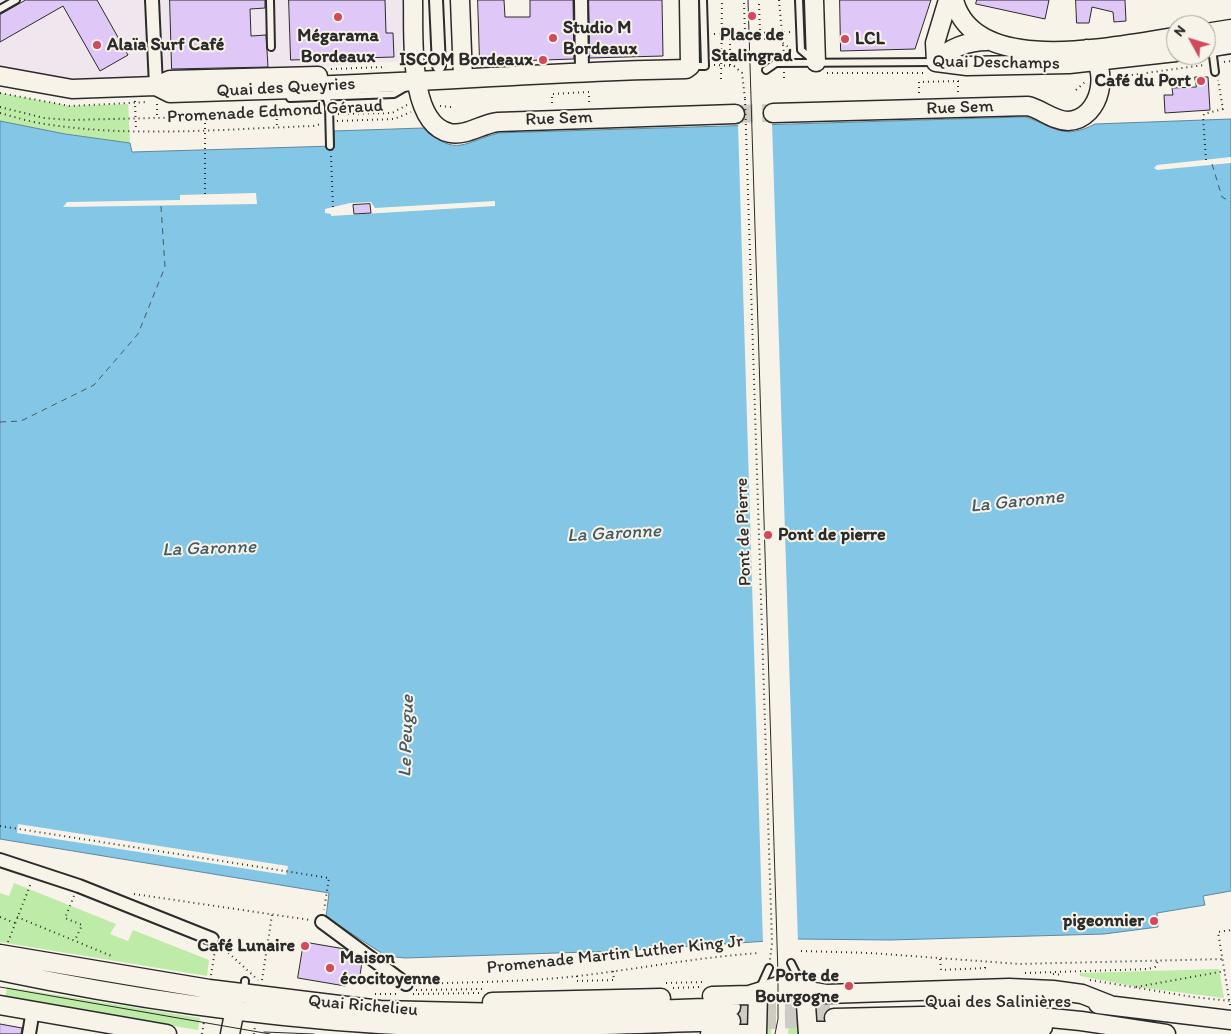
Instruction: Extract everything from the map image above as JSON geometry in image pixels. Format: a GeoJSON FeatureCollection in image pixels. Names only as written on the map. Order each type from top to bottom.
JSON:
{"type":"FeatureCollection","features":[{"type":"Feature","properties":{"kind":"main road","name":"Rue Sem"},"geometry":{"type":"LineString","coordinates":[[413,0],[418,106],[438,127],[445,131],[458,133],[498,122],[735,114]]}},
{"type":"Feature","properties":{"kind":"main road"},"geometry":{"type":"LineString","coordinates":[[460,0],[463,78]]}},
{"type":"Feature","properties":{"kind":"main road"},"geometry":{"type":"LineString","coordinates":[[688,0],[690,66]]}},
{"type":"Feature","properties":{"kind":"main road"},"geometry":{"type":"LineString","coordinates":[[814,0],[816,62]]}},
{"type":"Feature","properties":{"kind":"main road"},"geometry":{"type":"LineString","coordinates":[[936,62],[935,43],[948,0]]}},
{"type":"Feature","properties":{"kind":"main road","name":"Quai Deschamps"},"geometry":{"type":"LineString","coordinates":[[954,0],[968,26],[987,41],[1012,49],[1034,51],[1087,49],[1166,38]]}},
{"type":"Feature","properties":{"kind":"main road"},"geometry":{"type":"LineString","coordinates":[[1216,46],[1231,29]]}},
{"type":"Feature","properties":{"kind":"main road"},"geometry":{"type":"LineString","coordinates":[[936,62],[942,55],[966,43],[987,41]]}},
{"type":"Feature","properties":{"kind":"main road"},"geometry":{"type":"LineString","coordinates":[[1087,49],[1095,55],[1099,62],[1105,55],[1124,44]]}},
{"type":"Feature","properties":{"kind":"main road"},"geometry":{"type":"LineString","coordinates":[[1216,49],[1231,44]]}},
{"type":"Feature","properties":{"kind":"main road","name":"Quai Deschamps"},"geometry":{"type":"LineString","coordinates":[[936,62],[967,66],[1099,62],[1166,53]]}},
{"type":"Feature","properties":{"kind":"main road","name":"Rue Sem"},"geometry":{"type":"LineString","coordinates":[[773,113],[1028,106],[1040,109],[1059,120],[1068,121],[1084,115],[1093,106],[1098,95],[1099,62]]}},
{"type":"Feature","properties":{"kind":"main road","name":"Quai des Queyries"},"geometry":{"type":"LineString","coordinates":[[0,76],[72,89],[162,92],[294,89],[307,86],[417,82],[463,78],[686,69],[690,66]]}},
{"type":"Feature","properties":{"kind":"main road","name":"Quai des Queyries"},"geometry":{"type":"LineString","coordinates":[[162,92],[170,80],[392,73],[417,82]]}},
{"type":"Feature","properties":{"kind":"main road","name":"Quai Richelieu"},"geometry":{"type":"LineString","coordinates":[[3,950],[381,1009],[467,1027],[731,1014]]}},
{"type":"Feature","properties":{"kind":"main road","name":"Quai Richelieu"},"geometry":{"type":"LineString","coordinates":[[0,971],[235,1010],[381,1009]]}},
{"type":"Feature","properties":{"kind":"main road"},"geometry":{"type":"LineString","coordinates":[[381,1009],[467,1002],[738,996],[758,993],[778,986],[826,994],[1009,988],[1044,989],[1082,994],[1110,1005]]}},
{"type":"Feature","properties":{"kind":"main road"},"geometry":{"type":"LineString","coordinates":[[805,990],[810,1034],[816,1031],[1007,1026],[1079,1030],[1107,1026]]}},
{"type":"Feature","properties":{"kind":"main road"},"geometry":{"type":"LineString","coordinates":[[757,1034],[758,993]]}},
{"type":"Feature","properties":{"kind":"main road","name":"Quai des Salinières"},"geometry":{"type":"LineString","coordinates":[[1166,1034],[1107,1026],[1081,1020],[1010,1014],[834,1011],[1010,1000],[1110,1005],[1163,1012],[1231,1013]]}},
{"type":"Feature","properties":{"kind":"main road"},"geometry":{"type":"LineString","coordinates":[[0,1005],[133,1031],[167,1034]]}},
{"type":"Feature","properties":{"kind":"main road"},"geometry":{"type":"LineString","coordinates":[[381,1009],[456,1034]]}},
{"type":"Feature","properties":{"kind":"main road"},"geometry":{"type":"LineString","coordinates":[[230,1034],[235,1010]]}},
{"type":"Feature","properties":{"kind":"main road"},"geometry":{"type":"LineString","coordinates":[[710,1034],[749,1034]]}},
{"type":"Feature","properties":{"kind":"street"},"geometry":{"type":"LineString","coordinates":[[152,0],[162,92]]}},
{"type":"Feature","properties":{"kind":"street"},"geometry":{"type":"LineString","coordinates":[[436,0],[439,66]]}},
{"type":"Feature","properties":{"kind":"street"},"geometry":{"type":"LineString","coordinates":[[581,0],[582,72]]}},
{"type":"Feature","properties":{"kind":"street"},"geometry":{"type":"LineString","coordinates":[[0,860],[79,886],[212,939]]}},
{"type":"Feature","properties":{"kind":"street"},"geometry":{"type":"LineString","coordinates":[[322,922],[406,984]]}},
{"type":"Feature","properties":{"kind":"street"},"geometry":{"type":"LineString","coordinates":[[29,1034],[33,1010]]}},
{"type":"Feature","properties":{"kind":"lane"},"geometry":{"type":"LineString","coordinates":[[0,9],[16,0]]}},
{"type":"Feature","properties":{"kind":"lane"},"geometry":{"type":"LineString","coordinates":[[270,0],[271,47]]}},
{"type":"Feature","properties":{"kind":"lane"},"geometry":{"type":"LineString","coordinates":[[690,66],[705,66],[704,0]]}},
{"type":"Feature","properties":{"kind":"lane"},"geometry":{"type":"LineString","coordinates":[[799,0],[801,50],[816,62]]}},
{"type":"Feature","properties":{"kind":"lane"},"geometry":{"type":"LineString","coordinates":[[766,70],[776,63],[816,62]]}},
{"type":"Feature","properties":{"kind":"lane","name":"Quai Deschamps"},"geometry":{"type":"LineString","coordinates":[[816,62],[936,62]]}},
{"type":"Feature","properties":{"kind":"lane"},"geometry":{"type":"LineString","coordinates":[[1214,65],[1215,72]]}},
{"type":"Feature","properties":{"kind":"lane"},"geometry":{"type":"LineString","coordinates":[[276,98],[394,94],[417,82]]}},
{"type":"Feature","properties":{"kind":"lane"},"geometry":{"type":"LineString","coordinates":[[162,92],[195,100]]}},
{"type":"Feature","properties":{"kind":"lane"},"geometry":{"type":"LineString","coordinates":[[326,96],[330,118],[330,146]]}},
{"type":"Feature","properties":{"kind":"lane"},"geometry":{"type":"LineString","coordinates":[[792,966],[805,990]]}},
{"type":"Feature","properties":{"kind":"lane"},"geometry":{"type":"LineString","coordinates":[[758,993],[769,968]]}},
{"type":"Feature","properties":{"kind":"path"},"geometry":{"type":"LineString","coordinates":[[721,79],[722,0]]}},
{"type":"Feature","properties":{"kind":"path"},"geometry":{"type":"LineString","coordinates":[[779,0],[780,32],[784,63]]}},
{"type":"Feature","properties":{"kind":"path"},"geometry":{"type":"LineString","coordinates":[[744,3],[745,33]]}},
{"type":"Feature","properties":{"kind":"path"},"geometry":{"type":"LineString","coordinates":[[759,4],[760,33]]}},
{"type":"Feature","properties":{"kind":"path"},"geometry":{"type":"LineString","coordinates":[[711,34],[794,32]]}},
{"type":"Feature","properties":{"kind":"path"},"geometry":{"type":"LineString","coordinates":[[721,65],[730,65],[730,39],[777,39],[793,51]]}},
{"type":"Feature","properties":{"kind":"path"},"geometry":{"type":"LineString","coordinates":[[1216,54],[1231,62]]}},
{"type":"Feature","properties":{"kind":"path"},"geometry":{"type":"LineString","coordinates":[[1117,77],[1166,63]]}},
{"type":"Feature","properties":{"kind":"path","name":"Pont de Pierre"},"geometry":{"type":"LineString","coordinates":[[730,65],[739,69],[744,77],[746,99],[771,933],[769,968]]}},
{"type":"Feature","properties":{"kind":"path"},"geometry":{"type":"LineString","coordinates":[[1206,160],[1204,114],[1222,109],[1214,65]]}},
{"type":"Feature","properties":{"kind":"path"},"geometry":{"type":"LineString","coordinates":[[920,93],[919,82],[958,81],[958,92]]}},
{"type":"Feature","properties":{"kind":"path"},"geometry":{"type":"LineString","coordinates":[[570,88],[570,93]]}},
{"type":"Feature","properties":{"kind":"path"},"geometry":{"type":"LineString","coordinates":[[157,119],[162,92]]}},
{"type":"Feature","properties":{"kind":"path"},"geometry":{"type":"LineString","coordinates":[[552,103],[552,94],[589,92],[589,102]]}},
{"type":"Feature","properties":{"kind":"path"},"geometry":{"type":"LineString","coordinates":[[276,98],[277,127]]}},
{"type":"Feature","properties":{"kind":"path"},"geometry":{"type":"LineString","coordinates":[[0,107],[44,118],[71,120],[277,116],[330,118],[392,112],[418,106]]}},
{"type":"Feature","properties":{"kind":"path","name":"Promenade Edmond Géraud"},"geometry":{"type":"LineString","coordinates":[[0,113],[43,124],[129,131],[313,126],[330,118],[394,119],[418,106],[450,108]]}},
{"type":"Feature","properties":{"kind":"path"},"geometry":{"type":"LineString","coordinates":[[205,117],[205,198]]}},
{"type":"Feature","properties":{"kind":"path"},"geometry":{"type":"LineString","coordinates":[[330,146],[333,208]]}},
{"type":"Feature","properties":{"kind":"path"},"geometry":{"type":"LineString","coordinates":[[0,826],[329,878],[322,922],[127,893]]}},
{"type":"Feature","properties":{"kind":"path"},"geometry":{"type":"LineString","coordinates":[[3,950],[35,872]]}},
{"type":"Feature","properties":{"kind":"path"},"geometry":{"type":"LineString","coordinates":[[75,940],[82,925],[65,918],[79,886]]}},
{"type":"Feature","properties":{"kind":"path"},"geometry":{"type":"LineString","coordinates":[[210,980],[216,942],[262,983],[272,914]]}},
{"type":"Feature","properties":{"kind":"path"},"geometry":{"type":"LineString","coordinates":[[0,917],[15,923]]}},
{"type":"Feature","properties":{"kind":"path"},"geometry":{"type":"LineString","coordinates":[[17,917],[115,958]]}},
{"type":"Feature","properties":{"kind":"path"},"geometry":{"type":"LineString","coordinates":[[1231,930],[1218,932],[1231,1013]]}},
{"type":"Feature","properties":{"kind":"path"},"geometry":{"type":"LineString","coordinates":[[801,951],[870,953],[1020,964],[1222,959]]}},
{"type":"Feature","properties":{"kind":"path","name":"Promenade Martin Luther King Jr"},"geometry":{"type":"LineString","coordinates":[[381,1009],[406,984],[577,976],[721,956],[760,953]]}},
{"type":"Feature","properties":{"kind":"path"},"geometry":{"type":"LineString","coordinates":[[940,959],[941,970],[985,968],[984,962]]}},
{"type":"Feature","properties":{"kind":"path"},"geometry":{"type":"LineString","coordinates":[[1066,976],[1048,973],[1148,969],[1155,968],[1158,961]]}},
{"type":"Feature","properties":{"kind":"path"},"geometry":{"type":"LineString","coordinates":[[769,968],[792,966]]}},
{"type":"Feature","properties":{"kind":"path"},"geometry":{"type":"LineString","coordinates":[[965,969],[965,974]]}},
{"type":"Feature","properties":{"kind":"path"},"geometry":{"type":"LineString","coordinates":[[577,976],[577,981],[614,980],[613,971]]}},
{"type":"Feature","properties":{"kind":"path"},"geometry":{"type":"LineString","coordinates":[[1136,988],[1225,971]]}},
{"type":"Feature","properties":{"kind":"path"},"geometry":{"type":"LineString","coordinates":[[1084,979],[1230,1001]]}},
{"type":"Feature","properties":{"kind":"path"},"geometry":{"type":"LineString","coordinates":[[596,980],[597,985]]}},
{"type":"Feature","properties":{"kind":"path"},"geometry":{"type":"LineString","coordinates":[[473,982],[473,989]]}},
{"type":"Feature","properties":{"kind":"shaded area"},"geometry":{"type":"Polygon","coordinates":[[[0,0],[402,0],[403,61],[74,83],[0,66],[0,0]]]}},
{"type":"Feature","properties":{"kind":"green space"},"geometry":{"type":"Polygon","coordinates":[[[0,93],[70,106],[128,104],[130,143],[65,134],[0,121],[0,93]]]}},
{"type":"Feature","properties":{"kind":"green space"},"geometry":{"type":"Polygon","coordinates":[[[14,883],[116,924],[110,934],[128,941],[133,930],[209,960],[207,976],[0,942],[0,893],[9,896],[14,883]]]}},
{"type":"Feature","properties":{"kind":"green space"},"geometry":{"type":"Polygon","coordinates":[[[1219,969],[1224,998],[1137,987],[1080,976],[1080,973],[1219,969]]]}},
{"type":"Feature","properties":{"kind":"green space"},"geometry":{"type":"Polygon","coordinates":[[[7,987],[200,1018],[198,1030],[5,998],[7,987]]]}},
{"type":"Feature","properties":{"kind":"green space"},"geometry":{"type":"Polygon","coordinates":[[[788,999],[798,1009],[799,1034],[788,1034],[788,999]]]}},
{"type":"Feature","properties":{"kind":"green space"},"geometry":{"type":"Polygon","coordinates":[[[774,1000],[771,1034],[767,1034],[767,1011],[774,1000]]]}},
{"type":"Feature","properties":{"kind":"water"},"geometry":{"type":"Polygon","coordinates":[[[1026,117],[1067,132],[1084,129],[1095,124],[1231,119],[1231,891],[1203,896],[1205,905],[1157,913],[1158,927],[1104,934],[890,940],[798,939],[617,951],[405,958],[386,956],[326,917],[329,893],[0,839],[0,121],[65,134],[130,143],[132,152],[334,146],[334,131],[423,128],[444,143],[460,145],[499,133],[1026,117]]]}},
{"type":"Feature","properties":{"kind":"pier","name":"Pont de Pierre"},"geometry":{"type":"Polygon","coordinates":[[[772,122],[798,942],[763,944],[738,124],[772,122]]]}},
{"type":"Feature","properties":{"kind":"pier"},"geometry":{"type":"Polygon","coordinates":[[[1231,157],[1231,163],[1157,170],[1154,168],[1157,165],[1231,157]]]}},
{"type":"Feature","properties":{"kind":"pier"},"geometry":{"type":"Polygon","coordinates":[[[256,193],[257,204],[63,207],[67,202],[180,200],[180,195],[256,193]]]}},
{"type":"Feature","properties":{"kind":"pier"},"geometry":{"type":"Polygon","coordinates":[[[495,201],[495,206],[331,216],[331,214],[325,213],[325,209],[350,203],[371,202],[375,208],[495,201]]]}},
{"type":"Feature","properties":{"kind":"pier"},"geometry":{"type":"Polygon","coordinates":[[[18,824],[288,866],[286,875],[17,833],[18,824]]]}},
{"type":"Feature","properties":{"kind":"building"},"geometry":{"type":"Polygon","coordinates":[[[26,0],[97,0],[128,55],[100,71],[63,6],[0,42],[0,15],[26,0]]]}},
{"type":"Feature","properties":{"kind":"building"},"geometry":{"type":"Polygon","coordinates":[[[170,0],[265,0],[265,8],[250,9],[251,36],[266,35],[268,67],[172,69],[170,0]]]}},
{"type":"Feature","properties":{"kind":"building","name":"Mégarama Bordeaux"},"geometry":{"type":"Polygon","coordinates":[[[289,0],[385,0],[386,33],[393,33],[394,57],[291,60],[289,0]]]}},
{"type":"Feature","properties":{"kind":"building"},"geometry":{"type":"Polygon","coordinates":[[[478,0],[504,0],[505,17],[530,17],[530,0],[573,0],[574,59],[480,62],[478,0]]]}},
{"type":"Feature","properties":{"kind":"building"},"geometry":{"type":"Polygon","coordinates":[[[589,0],[662,0],[663,56],[590,58],[589,0]]]}},
{"type":"Feature","properties":{"kind":"building"},"geometry":{"type":"Polygon","coordinates":[[[840,0],[931,0],[915,49],[841,51],[840,0]]]}},
{"type":"Feature","properties":{"kind":"building"},"geometry":{"type":"Polygon","coordinates":[[[977,0],[1049,0],[1045,19],[976,4],[977,0]]]}},
{"type":"Feature","properties":{"kind":"building"},"geometry":{"type":"Polygon","coordinates":[[[1076,0],[1125,0],[1126,21],[1114,22],[1113,12],[1092,7],[1089,23],[1077,23],[1076,0]]]}},
{"type":"Feature","properties":{"kind":"building"},"geometry":{"type":"Polygon","coordinates":[[[1195,77],[1208,77],[1210,110],[1165,113],[1164,95],[1173,95],[1172,88],[1196,87],[1195,77]]]}},
{"type":"Feature","properties":{"kind":"building"},"geometry":{"type":"Polygon","coordinates":[[[370,204],[371,213],[354,214],[353,205],[370,204]]]}},
{"type":"Feature","properties":{"kind":"building","name":"Maison écocitoyenne"},"geometry":{"type":"Polygon","coordinates":[[[304,942],[345,949],[350,953],[350,956],[362,962],[359,982],[346,980],[345,986],[298,978],[304,942]]]}},
{"type":"Feature","properties":{"kind":"building"},"geometry":{"type":"Polygon","coordinates":[[[0,1024],[22,1028],[21,1034],[0,1034],[0,1024]]]}},
{"type":"Feature","properties":{"kind":"ferry route"},"geometry":{"type":"LineString","coordinates":[[1212,164],[1222,197],[1231,202]]}},
{"type":"Feature","properties":{"kind":"ferry route"},"geometry":{"type":"LineString","coordinates":[[0,422],[21,421],[94,385],[138,334],[165,267],[161,206]]}},
{"type":"Feature","properties":{"kind":"tunnel"},"geometry":{"type":"LineString","coordinates":[[735,114],[773,113]]}},
{"type":"Feature","properties":{"kind":"tunnel"},"geometry":{"type":"LineString","coordinates":[[731,1007],[834,1004]]}},
{"type":"Feature","properties":{"kind":"tunnel"},"geometry":{"type":"LineString","coordinates":[[731,1021],[834,1018]]}},
{"type":"Feature","properties":{"kind":"tram line"},"geometry":{"type":"LineString","coordinates":[[748,0],[778,975],[778,1019],[775,1034]]}},
{"type":"Feature","properties":{"kind":"tram line"},"geometry":{"type":"LineString","coordinates":[[0,987],[270,1034]]}},
{"type":"Feature","properties":{"kind":"tram line"},"geometry":{"type":"LineString","coordinates":[[264,1032],[314,1034]]}},
{"type":"Feature","properties":{"kind":"place","name":"Place de Stalingrad"},"geometry":{"type":"Point","coordinates":[752,16]}},
{"type":"Feature","properties":{"kind":"place","name":"Mégarama Bordeaux"},"geometry":{"type":"Point","coordinates":[338,17]}},
{"type":"Feature","properties":{"kind":"place","name":"Studio M Bordeaux"},"geometry":{"type":"Point","coordinates":[553,38]}},
{"type":"Feature","properties":{"kind":"place","name":"LCL"},"geometry":{"type":"Point","coordinates":[845,39]}},
{"type":"Feature","properties":{"kind":"place","name":"Alaïa Surf Café"},"geometry":{"type":"Point","coordinates":[97,45]}},
{"type":"Feature","properties":{"kind":"place","name":"ISCOM Bordeaux"},"geometry":{"type":"Point","coordinates":[543,60]}},
{"type":"Feature","properties":{"kind":"place","name":"Café du Port"},"geometry":{"type":"Point","coordinates":[1201,81]}},
{"type":"Feature","properties":{"kind":"place","name":"Pont de pierre"},"geometry":{"type":"Point","coordinates":[768,535]}},
{"type":"Feature","properties":{"kind":"place","name":"pigeonnier"},"geometry":{"type":"Point","coordinates":[1154,921]}},
{"type":"Feature","properties":{"kind":"place","name":"Café Lunaire"},"geometry":{"type":"Point","coordinates":[305,946]}},
{"type":"Feature","properties":{"kind":"place","name":"Maison écocitoyenne"},"geometry":{"type":"Point","coordinates":[330,968]}},
{"type":"Feature","properties":{"kind":"place","name":"Porte de Bourgogne"},"geometry":{"type":"Point","coordinates":[849,986]}},
{"type":"Feature","properties":{"kind":"water label","name":"La Garonne"},"geometry":{"type":"Point","coordinates":[1017,502]}},
{"type":"Feature","properties":{"kind":"water label","name":"La Garonne"},"geometry":{"type":"Point","coordinates":[614,534]}},
{"type":"Feature","properties":{"kind":"water label","name":"La Garonne"},"geometry":{"type":"Point","coordinates":[209,549]}},
{"type":"Feature","properties":{"kind":"water label","name":"Le Peugue"},"geometry":{"type":"Point","coordinates":[407,736]}}]}
